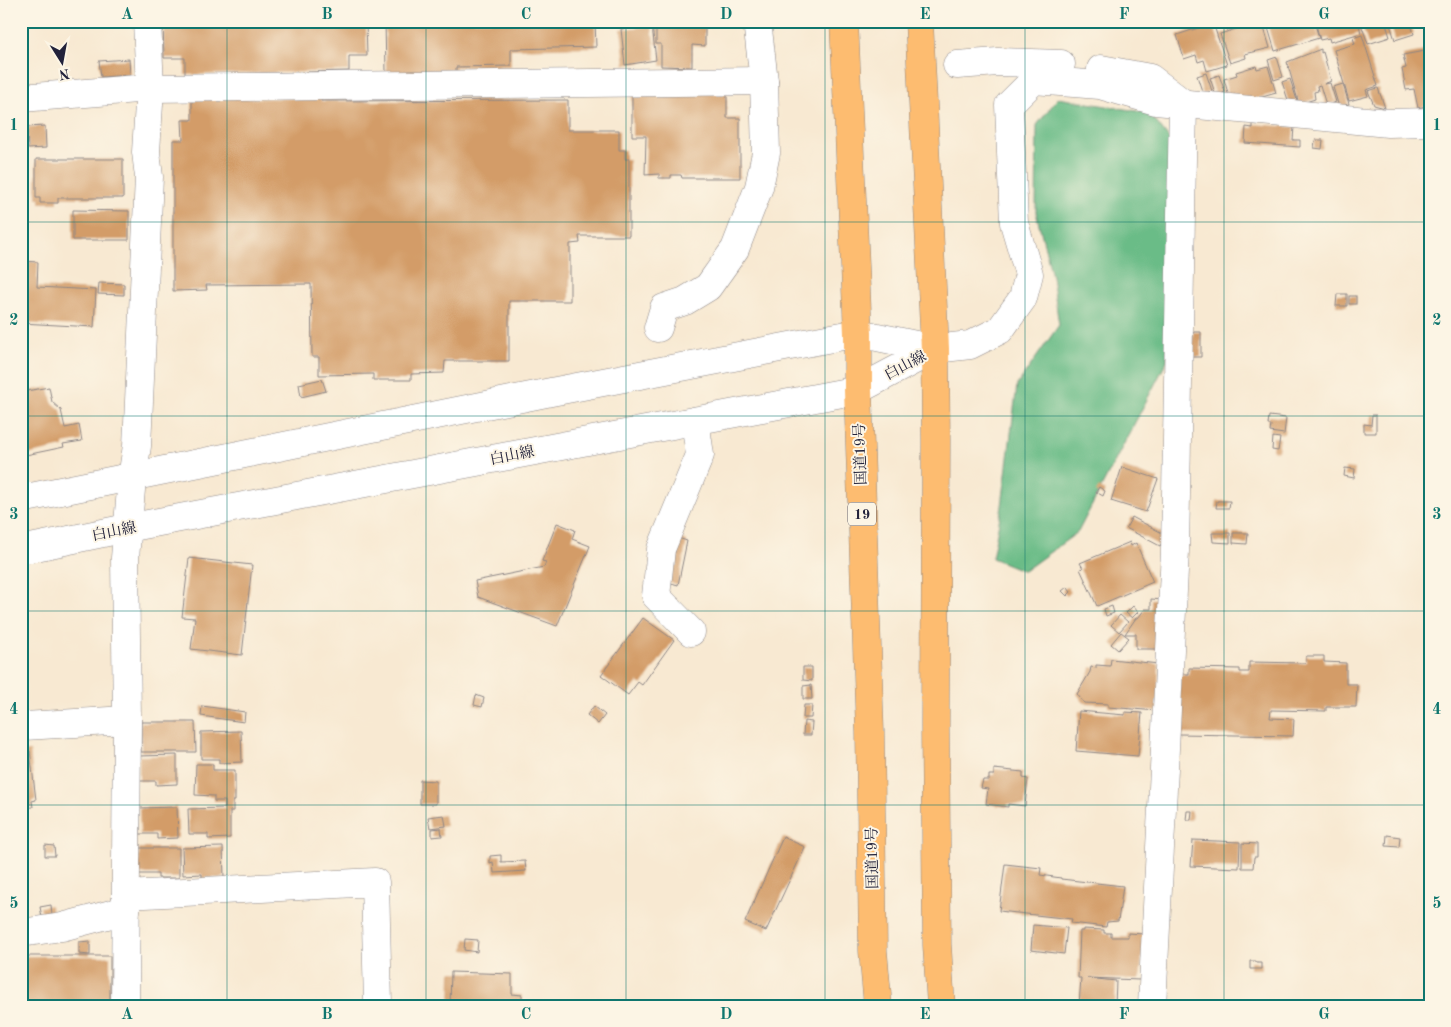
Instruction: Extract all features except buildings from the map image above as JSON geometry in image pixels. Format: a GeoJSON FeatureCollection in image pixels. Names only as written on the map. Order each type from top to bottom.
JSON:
{"type":"FeatureCollection","features":[{"type":"Feature","properties":{"kind":"highway","name":"国道19号"},"geometry":{"type":"LineString","coordinates":[[844,21],[858,333],[858,390],[870,732],[873,951],[878,1006]]}},
{"type":"Feature","properties":{"kind":"highway"},"geometry":{"type":"LineString","coordinates":[[919,21],[934,349],[936,441],[936,925],[941,1006]]}},
{"type":"Feature","properties":{"kind":"street"},"geometry":{"type":"LineString","coordinates":[[125,1006],[128,720],[125,558],[132,478],[137,446],[149,187],[146,152],[150,88],[146,21]]}},
{"type":"Feature","properties":{"kind":"street"},"geometry":{"type":"LineString","coordinates":[[658,328],[664,308],[685,300],[708,287],[735,249],[759,186],[766,153],[764,81],[757,21]]}},
{"type":"Feature","properties":{"kind":"street"},"geometry":{"type":"LineString","coordinates":[[957,65],[998,62],[1073,64],[1150,78],[1183,102]]}},
{"type":"Feature","properties":{"kind":"street"},"geometry":{"type":"LineString","coordinates":[[934,349],[970,345],[1000,330],[1023,298],[1029,274],[1014,223],[1009,105],[1034,80],[1100,84],[1156,101],[1183,102],[1388,123],[1430,122]]}},
{"type":"Feature","properties":{"kind":"street"},"geometry":{"type":"LineString","coordinates":[[21,98],[150,88],[764,81]]}},
{"type":"Feature","properties":{"kind":"street"},"geometry":{"type":"LineString","coordinates":[[1152,1006],[1175,552],[1183,102]]}},
{"type":"Feature","properties":{"kind":"street","name":"白山線"},"geometry":{"type":"LineString","coordinates":[[21,499],[541,394],[858,333],[934,349]]}},
{"type":"Feature","properties":{"kind":"street","name":"白山線"},"geometry":{"type":"LineString","coordinates":[[21,550],[127,528],[858,390],[934,349]]}},
{"type":"Feature","properties":{"kind":"street"},"geometry":{"type":"LineString","coordinates":[[691,632],[656,596],[661,549],[700,455],[695,420]]}},
{"type":"Feature","properties":{"kind":"street"},"geometry":{"type":"LineString","coordinates":[[24,726],[128,720]]}},
{"type":"Feature","properties":{"kind":"street"},"geometry":{"type":"LineString","coordinates":[[21,933],[62,928],[126,902],[375,882],[378,1004]]}},
{"type":"Feature","properties":{"kind":"green space"},"geometry":{"type":"Polygon","coordinates":[[[1058,98],[1149,113],[1171,141],[1167,361],[1078,532],[1024,571],[992,558],[1002,506],[1017,385],[1059,325],[1052,276],[1036,212],[1037,125],[1058,98]]]}}]}
